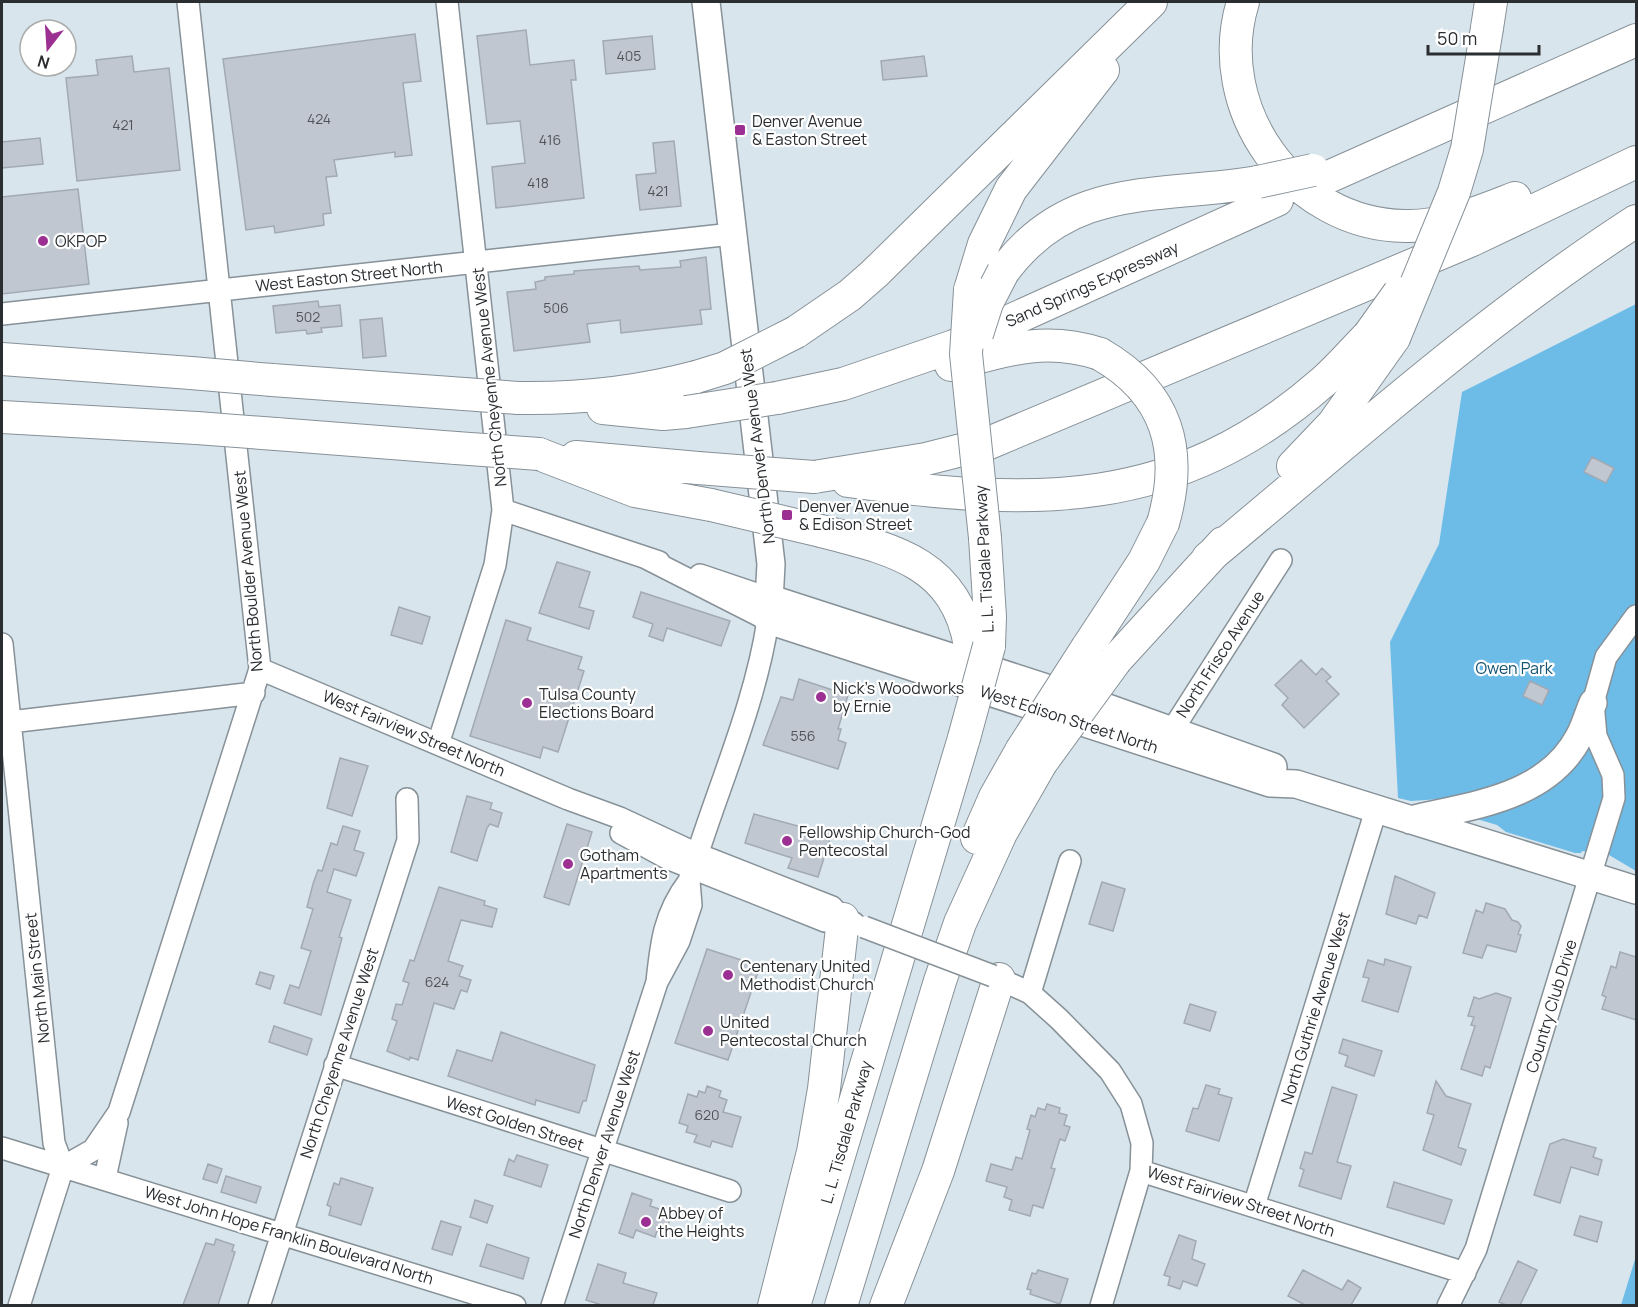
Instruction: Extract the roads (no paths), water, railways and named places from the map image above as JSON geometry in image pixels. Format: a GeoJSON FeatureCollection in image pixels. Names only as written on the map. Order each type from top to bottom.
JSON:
{"type":"FeatureCollection","features":[{"type":"Feature","properties":{"kind":"highway"},"geometry":{"type":"LineString","coordinates":[[2,359],[518,398],[603,396],[663,386],[725,368],[796,332],[850,295],[1150,2]]}},
{"type":"Feature","properties":{"kind":"highway"},"geometry":{"type":"LineString","coordinates":[[972,398],[966,354],[970,290],[988,235],[1011,189],[1158,2]]}},
{"type":"Feature","properties":{"kind":"highway"},"geometry":{"type":"LineString","coordinates":[[1243,2],[1237,31],[1236,55],[1242,100],[1252,125],[1266,149],[1293,182],[1327,205],[1345,213],[1376,222],[1403,226],[1425,226],[1465,218],[1636,151]]}},
{"type":"Feature","properties":{"kind":"highway"},"geometry":{"type":"LineString","coordinates":[[840,1305],[940,981],[975,841],[995,797],[1077,710],[1116,660],[1333,424],[1382,337],[1454,192],[1467,150],[1489,15]]}},
{"type":"Feature","properties":{"kind":"highway","name":"Sand Springs Expressway"},"geometry":{"type":"LineString","coordinates":[[518,398],[663,414],[777,398],[843,384],[954,346],[1267,191],[1369,159],[1636,40]]}},
{"type":"Feature","properties":{"kind":"highway"},"geometry":{"type":"LineString","coordinates":[[814,477],[926,459],[998,440],[1472,240],[1636,162]]}},
{"type":"Feature","properties":{"kind":"highway"},"geometry":{"type":"LineString","coordinates":[[972,398],[975,346],[981,319],[1003,273],[1023,248],[1042,230],[1069,214],[1099,202],[1267,191]]}},
{"type":"Feature","properties":{"kind":"highway"},"geometry":{"type":"LineString","coordinates":[[1209,558],[1486,328],[1540,287],[1636,221]]}},
{"type":"Feature","properties":{"kind":"highway"},"geometry":{"type":"LineString","coordinates":[[2,417],[197,428],[539,454],[814,477],[935,493],[1017,497],[1079,494],[1135,483],[1197,461],[1253,434],[1382,337]]}},
{"type":"Feature","properties":{"kind":"highway"},"geometry":{"type":"LineString","coordinates":[[777,398],[859,391],[1024,346],[1074,346],[1100,354],[1120,366],[1143,387],[1164,423],[1174,462],[1173,484],[1163,523],[1135,574],[1087,648],[1031,757]]}},
{"type":"Feature","properties":{"kind":"highway","name":"L. L. Tisdale Parkway"},"geometry":{"type":"LineString","coordinates":[[794,1305],[964,738],[989,646],[990,617],[985,538],[972,398]]}},
{"type":"Feature","properties":{"kind":"highway"},"geometry":{"type":"LineString","coordinates":[[539,454],[635,491],[711,505],[882,547],[906,557],[933,575],[956,604],[968,633],[972,670],[964,738]]}},
{"type":"Feature","properties":{"kind":"highway"},"geometry":{"type":"LineString","coordinates":[[774,1305],[813,1152],[854,923]]}},
{"type":"Feature","properties":{"kind":"highway"},"geometry":{"type":"LineString","coordinates":[[886,1305],[938,1171],[996,978]]}},
{"type":"Feature","properties":{"kind":"main road","name":"North Denver Avenue West"},"geometry":{"type":"LineString","coordinates":[[706,2],[771,564],[769,609]]}},
{"type":"Feature","properties":{"kind":"main road","name":"West Edison Street North"},"geometry":{"type":"LineString","coordinates":[[769,609],[1166,740],[1270,783],[1296,784],[1636,890]]}},
{"type":"Feature","properties":{"kind":"main road"},"geometry":{"type":"LineString","coordinates":[[1410,820],[1497,801],[1530,786],[1556,766],[1579,738],[1593,703]]}},
{"type":"Feature","properties":{"kind":"street","name":"North Boulder Avenue West"},"geometry":{"type":"LineString","coordinates":[[63,1167],[93,1150],[119,1112],[260,669],[188,2]]}},
{"type":"Feature","properties":{"kind":"street","name":"North Cheyenne Avenue West"},"geometry":{"type":"LineString","coordinates":[[438,744],[495,566],[503,510],[447,2]]}},
{"type":"Feature","properties":{"kind":"street","name":"West Easton Street North"},"geometry":{"type":"LineString","coordinates":[[2,314],[732,234]]}},
{"type":"Feature","properties":{"kind":"street","name":"West Edison Street North"},"geometry":{"type":"LineString","coordinates":[[503,510],[646,558],[769,609]]}},
{"type":"Feature","properties":{"kind":"street","name":"North Frisco Avenue"},"geometry":{"type":"LineString","coordinates":[[1166,740],[1281,560]]}},
{"type":"Feature","properties":{"kind":"street","name":"North Denver Avenue West"},"geometry":{"type":"LineString","coordinates":[[552,1305],[657,982],[662,936],[674,900],[693,868],[752,687],[764,642],[769,609]]}},
{"type":"Feature","properties":{"kind":"street"},"geometry":{"type":"LineString","coordinates":[[1593,703],[1606,657],[1636,616]]}},
{"type":"Feature","properties":{"kind":"street","name":"North Main Street"},"geometry":{"type":"LineString","coordinates":[[2,644],[6,723],[54,1143],[63,1167]]}},
{"type":"Feature","properties":{"kind":"street","name":"West Fairview Street North"},"geometry":{"type":"LineString","coordinates":[[260,669],[568,799],[615,829],[693,868],[832,907],[854,923],[1030,993],[1059,1018],[1110,1071],[1123,1088],[1131,1104],[1142,1143],[1141,1171],[1465,1273]]}},
{"type":"Feature","properties":{"kind":"street"},"geometry":{"type":"LineString","coordinates":[[6,723],[254,693]]}},
{"type":"Feature","properties":{"kind":"street","name":"Country Club Drive"},"geometry":{"type":"LineString","coordinates":[[1448,1305],[1476,1249],[1614,798],[1613,775],[1596,736],[1593,703]]}},
{"type":"Feature","properties":{"kind":"street","name":"North Cheyenne Avenue West"},"geometry":{"type":"LineString","coordinates":[[259,1305],[408,840],[407,800]]}},
{"type":"Feature","properties":{"kind":"street","name":"North Guthrie Avenue West"},"geometry":{"type":"LineString","coordinates":[[1254,1206],[1376,810]]}},
{"type":"Feature","properties":{"kind":"street"},"geometry":{"type":"LineString","coordinates":[[1030,993],[1070,861]]}},
{"type":"Feature","properties":{"kind":"street","name":"West Golden Street"},"geometry":{"type":"LineString","coordinates":[[335,1065],[730,1191]]}},
{"type":"Feature","properties":{"kind":"street"},"geometry":{"type":"LineString","coordinates":[[105,1178],[119,1112]]}},
{"type":"Feature","properties":{"kind":"street","name":"West John Hope Franklin Boulevard North"},"geometry":{"type":"LineString","coordinates":[[2,1148],[516,1305]]}},
{"type":"Feature","properties":{"kind":"street"},"geometry":{"type":"LineString","coordinates":[[19,1305],[63,1167]]}},
{"type":"Feature","properties":{"kind":"street"},"geometry":{"type":"LineString","coordinates":[[1101,1305],[1141,1171]]}},
{"type":"Feature","properties":{"kind":"place","name":"Denver Avenue & Easton Street"},"geometry":{"type":"Point","coordinates":[740,130]}},
{"type":"Feature","properties":{"kind":"place","name":"OKPOP"},"geometry":{"type":"Point","coordinates":[43,241]}},
{"type":"Feature","properties":{"kind":"place","name":"Denver Avenue & Edison Street"},"geometry":{"type":"Point","coordinates":[787,515]}},
{"type":"Feature","properties":{"kind":"place","name":"Nick's Woodworks by Ernie"},"geometry":{"type":"Point","coordinates":[821,697]}},
{"type":"Feature","properties":{"kind":"place","name":"Tulsa County Elections Board"},"geometry":{"type":"Point","coordinates":[527,703]}},
{"type":"Feature","properties":{"kind":"place","name":"Fellowship Church-God Pentecostal"},"geometry":{"type":"Point","coordinates":[787,841]}},
{"type":"Feature","properties":{"kind":"place","name":"Gotham Apartments"},"geometry":{"type":"Point","coordinates":[568,864]}},
{"type":"Feature","properties":{"kind":"place","name":"Centenary United Methodist Church"},"geometry":{"type":"Point","coordinates":[728,975]}},
{"type":"Feature","properties":{"kind":"place","name":"United Pentecostal Church"},"geometry":{"type":"Point","coordinates":[708,1031]}},
{"type":"Feature","properties":{"kind":"place","name":"Abbey of the Heights"},"geometry":{"type":"Point","coordinates":[646,1222]}},
{"type":"Feature","properties":{"kind":"park label","name":"Owen Park"},"geometry":{"type":"Point","coordinates":[1514,668]}}]}
